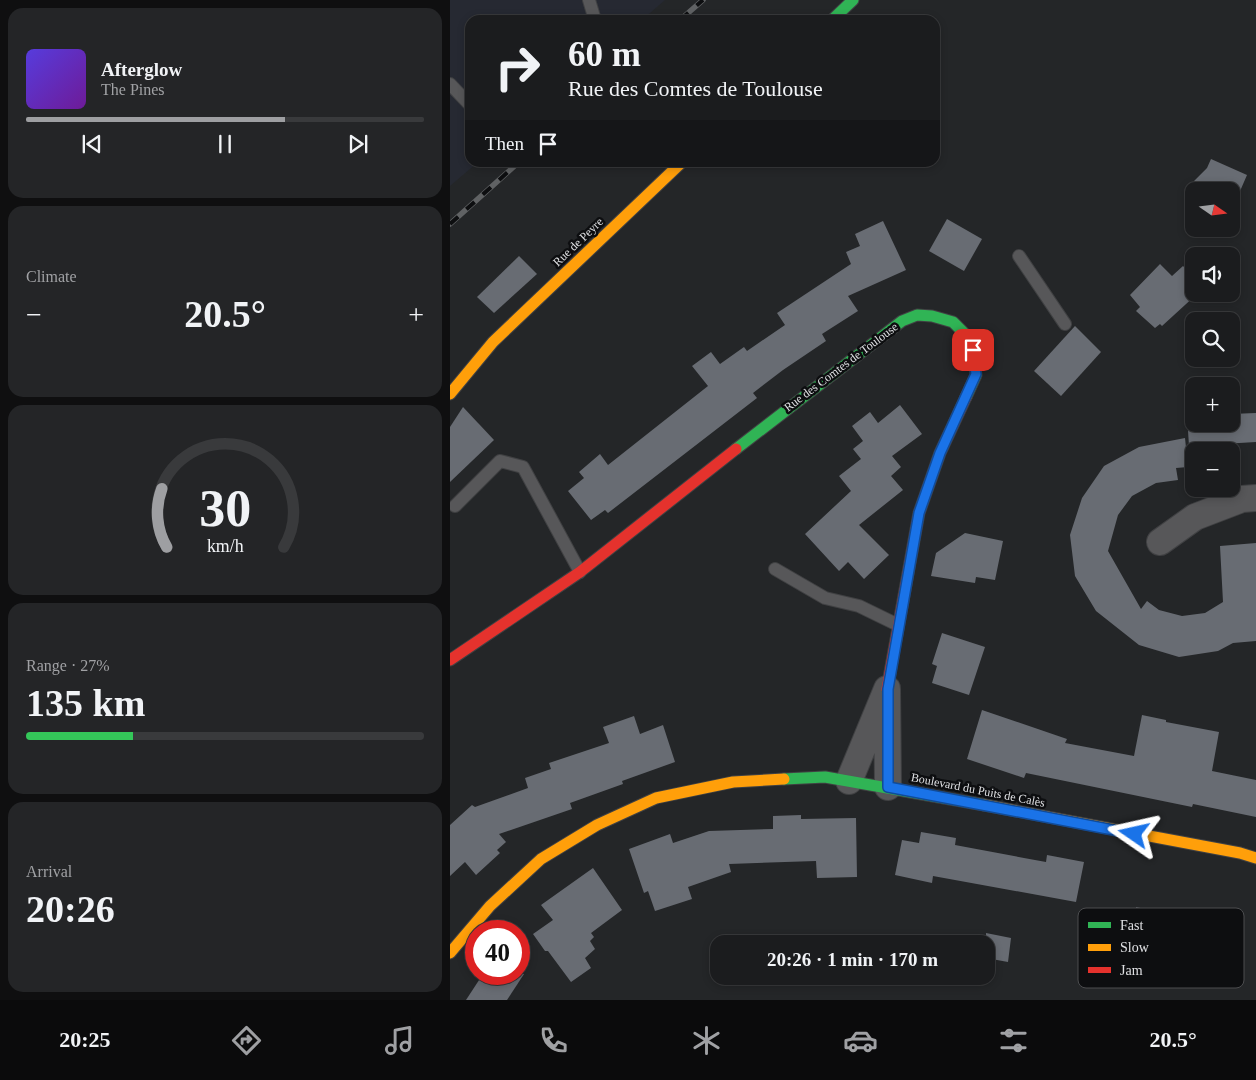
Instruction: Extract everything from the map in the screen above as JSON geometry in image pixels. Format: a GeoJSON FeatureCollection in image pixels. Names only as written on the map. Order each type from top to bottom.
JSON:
{"type":"FeatureCollection","features":[{"type":"Feature","properties":{"kind":"street"},"geometry":{"type":"LineString","coordinates":[[838,15],[854,0]]}},
{"type":"Feature","properties":{"kind":"street","name":"Rue de Peyre"},"geometry":{"type":"LineString","coordinates":[[450,394],[493,342],[677,167]]}},
{"type":"Feature","properties":{"kind":"street","name":"Rue des Comtes de Toulouse"},"geometry":{"type":"LineString","coordinates":[[450,660],[580,572],[755,433],[902,321],[916,315],[932,316],[953,322],[965,334],[973,350],[976,374],[940,453],[919,513],[888,689],[888,787]]}},
{"type":"Feature","properties":{"kind":"street"},"geometry":{"type":"LineString","coordinates":[[1160,542],[1195,517],[1242,499],[1256,498]]}},
{"type":"Feature","properties":{"kind":"street","name":"Rue des Comtes de Toulouse"},"geometry":{"type":"LineString","coordinates":[[849,780],[888,689]]}},
{"type":"Feature","properties":{"kind":"street","name":"Boulevard du Puits de Calès"},"geometry":{"type":"LineString","coordinates":[[450,953],[490,906],[541,858],[597,825],[656,798],[733,782],[825,777],[849,780],[1240,853],[1256,858]]}},
{"type":"Feature","properties":{"kind":"lane"},"geometry":{"type":"LineString","coordinates":[[589,0],[594,15]]}},
{"type":"Feature","properties":{"kind":"lane"},"geometry":{"type":"LineString","coordinates":[[450,84],[465,100]]}},
{"type":"Feature","properties":{"kind":"lane"},"geometry":{"type":"LineString","coordinates":[[1019,256],[1065,324]]}},
{"type":"Feature","properties":{"kind":"lane"},"geometry":{"type":"LineString","coordinates":[[455,506],[500,461],[524,467],[580,572]]}},
{"type":"Feature","properties":{"kind":"lane"},"geometry":{"type":"LineString","coordinates":[[775,569],[825,598],[859,606],[898,625]]}},
{"type":"Feature","properties":{"kind":"shaded area"},"geometry":{"type":"Polygon","coordinates":[[[450,0],[665,0],[648,15],[465,15],[465,167],[472,167],[450,186],[450,0]]]}},
{"type":"Feature","properties":{"kind":"building"},"geometry":{"type":"Polygon","coordinates":[[[1211,159],[1247,175],[1240,191],[1240,182],[1195,182],[1207,168],[1211,159]]]}},
{"type":"Feature","properties":{"kind":"building"},"geometry":{"type":"Polygon","coordinates":[[[947,219],[982,239],[964,271],[929,251],[947,219]]]}},
{"type":"Feature","properties":{"kind":"building"},"geometry":{"type":"Polygon","coordinates":[[[883,221],[906,270],[848,296],[858,311],[822,334],[826,341],[753,393],[757,398],[608,513],[605,510],[591,520],[568,491],[584,478],[579,472],[600,454],[608,465],[708,386],[692,366],[711,352],[720,364],[744,347],[747,351],[785,325],[777,313],[851,264],[846,252],[860,246],[855,234],[883,221]]]}},
{"type":"Feature","properties":{"kind":"building"},"geometry":{"type":"Polygon","coordinates":[[[519,256],[537,274],[494,313],[477,297],[519,256]]]}},
{"type":"Feature","properties":{"kind":"building"},"geometry":{"type":"Polygon","coordinates":[[[1160,264],[1172,276],[1183,266],[1185,268],[1185,302],[1188,302],[1162,326],[1160,324],[1155,328],[1136,311],[1140,307],[1130,295],[1160,264]]]}},
{"type":"Feature","properties":{"kind":"building"},"geometry":{"type":"Polygon","coordinates":[[[1075,326],[1101,352],[1061,396],[1034,371],[1075,326]]]}},
{"type":"Feature","properties":{"kind":"building"},"geometry":{"type":"Polygon","coordinates":[[[900,405],[922,434],[892,456],[901,467],[891,476],[903,490],[859,525],[889,555],[864,579],[848,562],[839,571],[805,534],[851,491],[839,476],[861,459],[853,449],[863,441],[852,426],[870,412],[878,423],[900,405]]]}},
{"type":"Feature","properties":{"kind":"building"},"geometry":{"type":"Polygon","coordinates":[[[463,407],[494,440],[450,482],[450,427],[463,407]]]}},
{"type":"Feature","properties":{"kind":"building"},"geometry":{"type":"Polygon","coordinates":[[[1256,413],[1256,442],[1189,442],[1188,432],[1240,432],[1240,414],[1256,413]]]}},
{"type":"Feature","properties":{"kind":"building"},"geometry":{"type":"Polygon","coordinates":[[[1185,438],[1185,467],[1176,468],[1178,480],[1156,483],[1132,496],[1118,515],[1108,551],[1141,609],[1147,601],[1159,610],[1182,616],[1205,613],[1223,602],[1220,546],[1256,543],[1256,641],[1233,643],[1218,651],[1179,657],[1139,645],[1096,611],[1075,576],[1070,535],[1082,498],[1104,466],[1139,447],[1185,438]]]}},
{"type":"Feature","properties":{"kind":"building"},"geometry":{"type":"Polygon","coordinates":[[[965,533],[1003,541],[995,580],[976,577],[975,583],[931,576],[936,553],[965,533]]]}},
{"type":"Feature","properties":{"kind":"building"},"geometry":{"type":"Polygon","coordinates":[[[942,633],[985,647],[969,695],[932,683],[937,666],[932,664],[942,633]]]}},
{"type":"Feature","properties":{"kind":"building"},"geometry":{"type":"Polygon","coordinates":[[[982,710],[1067,739],[1065,743],[1134,756],[1142,715],[1166,720],[1166,722],[1219,732],[1212,771],[1256,780],[1256,817],[1193,804],[1192,807],[1026,773],[1024,778],[967,759],[982,710]]]}},
{"type":"Feature","properties":{"kind":"building"},"geometry":{"type":"Polygon","coordinates":[[[634,716],[640,734],[663,725],[675,762],[622,781],[623,784],[570,803],[572,809],[499,834],[506,842],[497,850],[500,853],[476,875],[465,862],[450,876],[450,825],[472,805],[475,807],[528,788],[525,778],[551,769],[549,763],[609,743],[603,727],[634,716]]]}},
{"type":"Feature","properties":{"kind":"building"},"geometry":{"type":"Polygon","coordinates":[[[801,815],[801,819],[856,818],[857,877],[817,878],[816,861],[729,864],[731,872],[688,887],[692,899],[655,911],[648,891],[644,893],[629,849],[670,834],[673,843],[709,831],[773,829],[773,816],[801,815]]]}},
{"type":"Feature","properties":{"kind":"building"},"geometry":{"type":"Polygon","coordinates":[[[921,832],[956,838],[955,845],[1024,858],[1046,862],[1047,855],[1084,862],[1076,902],[933,876],[932,883],[895,875],[902,840],[919,843],[921,832]]]}},
{"type":"Feature","properties":{"kind":"building"},"geometry":{"type":"Polygon","coordinates":[[[593,868],[622,910],[591,933],[594,937],[590,941],[595,949],[585,958],[591,968],[571,982],[533,934],[553,920],[541,905],[593,868]]]}},
{"type":"Feature","properties":{"kind":"building"},"geometry":{"type":"Polygon","coordinates":[[[986,933],[1011,938],[1008,962],[995,960],[995,935],[986,935],[986,933]]]}},
{"type":"Feature","properties":{"kind":"building"},"geometry":{"type":"Polygon","coordinates":[[[476,985],[517,985],[507,1000],[466,1000],[476,985]]]}},
{"type":"Feature","properties":{"kind":"railway"},"geometry":{"type":"LineString","coordinates":[[686,15],[703,0]]}},
{"type":"Feature","properties":{"kind":"railway"},"geometry":{"type":"LineString","coordinates":[[450,224],[513,167]]}},
{"type":"Feature","properties":{"kind":"traffic: fast"},"geometry":{"type":"LineString","coordinates":[[837,15],[853,0]]}},
{"type":"Feature","properties":{"kind":"traffic: fast"},"geometry":{"type":"LineString","coordinates":[[736,449],[902,321],[917,315],[932,316],[953,322],[965,334],[973,350],[976,375],[966,397]]}},
{"type":"Feature","properties":{"kind":"traffic: fast"},"geometry":{"type":"LineString","coordinates":[[784,779],[825,777],[984,805]]}},
{"type":"Feature","properties":{"kind":"traffic: slow"},"geometry":{"type":"LineString","coordinates":[[450,394],[493,342],[677,167]]}},
{"type":"Feature","properties":{"kind":"traffic: slow"},"geometry":{"type":"LineString","coordinates":[[450,953],[490,906],[541,859],[597,825],[656,798],[733,782],[784,779]]}},
{"type":"Feature","properties":{"kind":"traffic: slow"},"geometry":{"type":"LineString","coordinates":[[984,805],[1240,853],[1256,858]]}},
{"type":"Feature","properties":{"kind":"traffic: jam"},"geometry":{"type":"LineString","coordinates":[[887,689],[919,513],[940,453],[966,397]]}},
{"type":"Feature","properties":{"kind":"traffic: jam"},"geometry":{"type":"LineString","coordinates":[[450,660],[580,572],[736,449]]}},
{"type":"Feature","properties":{"kind":"route"},"geometry":{"type":"LineString","coordinates":[[973,350],[976,374],[940,453],[919,513],[888,689],[888,787],[1134,834]]}}]}
